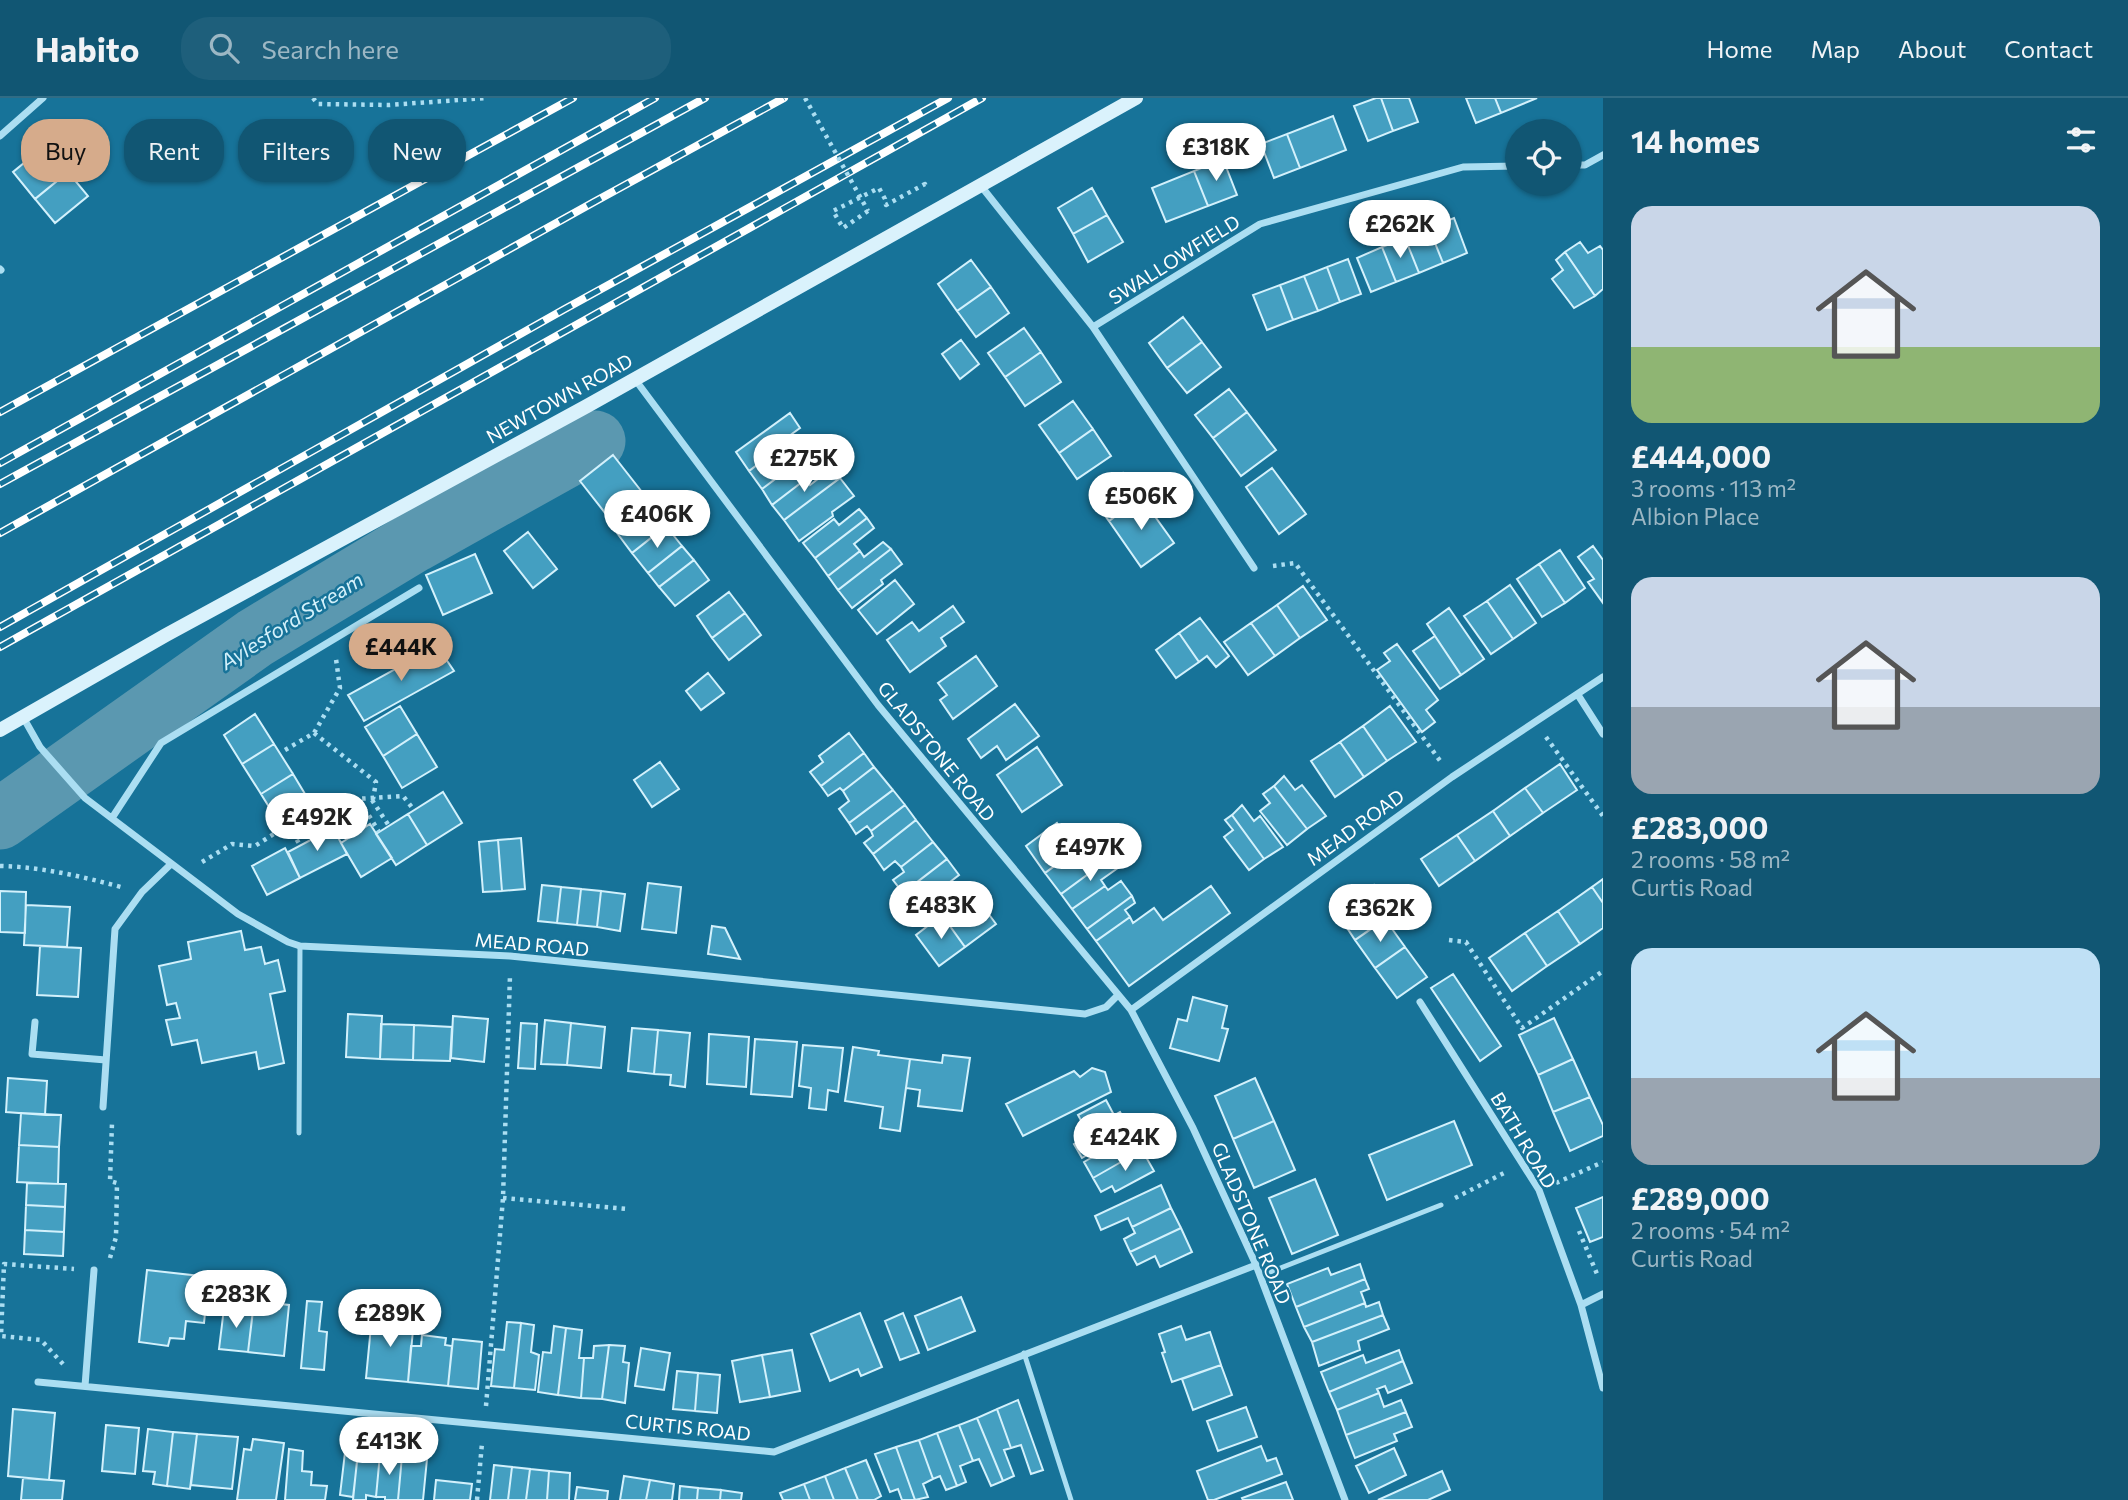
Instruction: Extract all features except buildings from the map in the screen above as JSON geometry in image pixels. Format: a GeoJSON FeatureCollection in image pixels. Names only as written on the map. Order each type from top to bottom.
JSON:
{"type":"FeatureCollection","features":[{"type":"Feature","properties":{"kind":"street"},"geometry":{"type":"LineString","coordinates":[[0,136],[44,98]]}},
{"type":"Feature","properties":{"kind":"street","name":"NEWTOWN ROAD"},"geometry":{"type":"LineString","coordinates":[[0,730],[166,635],[634,379],[1136,98]]}},
{"type":"Feature","properties":{"kind":"street"},"geometry":{"type":"LineString","coordinates":[[1582,165],[1603,155]]}},
{"type":"Feature","properties":{"kind":"street","name":"SWALLOWFIELD"},"geometry":{"type":"LineString","coordinates":[[1093,327],[1260,224],[1463,167],[1505,166]]}},
{"type":"Feature","properties":{"kind":"street"},"geometry":{"type":"LineString","coordinates":[[981,186],[1093,327],[1254,568]]}},
{"type":"Feature","properties":{"kind":"street","name":"GLADSTONE ROAD"},"geometry":{"type":"LineString","coordinates":[[634,379],[878,705],[1131,1010],[1193,1128],[1256,1265],[1345,1500]]}},
{"type":"Feature","properties":{"kind":"street"},"geometry":{"type":"LineString","coordinates":[[112,818],[161,743],[419,587]]}},
{"type":"Feature","properties":{"kind":"street","name":"MEAD ROAD"},"geometry":{"type":"LineString","coordinates":[[1131,1010],[1452,776],[1603,677]]}},
{"type":"Feature","properties":{"kind":"street"},"geometry":{"type":"LineString","coordinates":[[1578,695],[1603,734]]}},
{"type":"Feature","properties":{"kind":"street","name":"MEAD ROAD"},"geometry":{"type":"LineString","coordinates":[[23,717],[40,747],[85,798],[238,914],[300,946],[510,956],[1085,1014],[1105,1007],[1118,995]]}},
{"type":"Feature","properties":{"kind":"street"},"geometry":{"type":"LineString","coordinates":[[103,1107],[115,929],[142,892],[171,864]]}},
{"type":"Feature","properties":{"kind":"street","name":"BATH ROAD"},"geometry":{"type":"LineString","coordinates":[[1420,1002],[1539,1190],[1581,1305],[1603,1388]]}},
{"type":"Feature","properties":{"kind":"street"},"geometry":{"type":"LineString","coordinates":[[35,1022],[32,1054],[106,1060]]}},
{"type":"Feature","properties":{"kind":"street","name":"CURTIS ROAD"},"geometry":{"type":"LineString","coordinates":[[38,1382],[774,1452],[1256,1265]]}},
{"type":"Feature","properties":{"kind":"street"},"geometry":{"type":"LineString","coordinates":[[85,1386],[94,1270]]}},
{"type":"Feature","properties":{"kind":"street"},"geometry":{"type":"LineString","coordinates":[[1581,1305],[1603,1294]]}},
{"type":"Feature","properties":{"kind":"lane"},"geometry":{"type":"LineString","coordinates":[[299,1133],[300,946]]}},
{"type":"Feature","properties":{"kind":"lane"},"geometry":{"type":"LineString","coordinates":[[1260,1276],[1441,1205]]}},
{"type":"Feature","properties":{"kind":"lane"},"geometry":{"type":"LineString","coordinates":[[1024,1353],[1071,1500]]}},
{"type":"Feature","properties":{"kind":"path"},"geometry":{"type":"LineString","coordinates":[[313,98],[318,104],[389,105],[488,98]]}},
{"type":"Feature","properties":{"kind":"path"},"geometry":{"type":"LineString","coordinates":[[805,98],[868,211],[843,228],[833,211],[879,188],[886,199]]}},
{"type":"Feature","properties":{"kind":"path"},"geometry":{"type":"LineString","coordinates":[[1254,568],[1295,563],[1452,776]]}},
{"type":"Feature","properties":{"kind":"path"},"geometry":{"type":"LineString","coordinates":[[285,750],[314,733],[340,688],[333,639]]}},
{"type":"Feature","properties":{"kind":"path"},"geometry":{"type":"LineString","coordinates":[[1536,722],[1603,816]]}},
{"type":"Feature","properties":{"kind":"path"},"geometry":{"type":"LineString","coordinates":[[314,733],[376,782],[372,799],[389,826]]}},
{"type":"Feature","properties":{"kind":"path"},"geometry":{"type":"LineString","coordinates":[[183,873],[232,845],[255,846],[325,801],[403,796],[414,810]]}},
{"type":"Feature","properties":{"kind":"path"},"geometry":{"type":"LineString","coordinates":[[359,800],[379,832]]}},
{"type":"Feature","properties":{"kind":"path"},"geometry":{"type":"LineString","coordinates":[[328,801],[350,837]]}},
{"type":"Feature","properties":{"kind":"path"},"geometry":{"type":"LineString","coordinates":[[288,825],[300,845]]}},
{"type":"Feature","properties":{"kind":"path"},"geometry":{"type":"LineString","coordinates":[[0,866],[27,866],[70,873],[142,892]]}},
{"type":"Feature","properties":{"kind":"path"},"geometry":{"type":"LineString","coordinates":[[1449,940],[1466,942],[1522,1028],[1603,971]]}},
{"type":"Feature","properties":{"kind":"path"},"geometry":{"type":"LineString","coordinates":[[477,1500],[503,1198],[510,956]]}},
{"type":"Feature","properties":{"kind":"path"},"geometry":{"type":"LineString","coordinates":[[85,1386],[41,1340],[1,1336],[4,1264],[94,1270],[110,1259],[116,1237],[117,1183],[110,1181],[113,1122],[103,1107]]}},
{"type":"Feature","properties":{"kind":"path"},"geometry":{"type":"LineString","coordinates":[[1539,1190],[1603,1162]]}},
{"type":"Feature","properties":{"kind":"path"},"geometry":{"type":"LineString","coordinates":[[1441,1205],[1524,1164]]}},
{"type":"Feature","properties":{"kind":"path"},"geometry":{"type":"LineString","coordinates":[[503,1198],[628,1209]]}},
{"type":"Feature","properties":{"kind":"waterway","name":"Aylesford Stream"},"geometry":{"type":"LineString","coordinates":[[0,819],[255,638],[414,542],[595,441]]}},
{"type":"Feature","properties":{"kind":"railway"},"geometry":{"type":"LineString","coordinates":[[0,412],[573,98]]}},
{"type":"Feature","properties":{"kind":"railway"},"geometry":{"type":"LineString","coordinates":[[0,463],[655,98]]}},
{"type":"Feature","properties":{"kind":"railway"},"geometry":{"type":"LineString","coordinates":[[0,484],[705,98]]}},
{"type":"Feature","properties":{"kind":"railway"},"geometry":{"type":"LineString","coordinates":[[0,533],[784,98]]}},
{"type":"Feature","properties":{"kind":"railway"},"geometry":{"type":"LineString","coordinates":[[0,627],[563,310],[948,98]]}},
{"type":"Feature","properties":{"kind":"railway"},"geometry":{"type":"LineString","coordinates":[[0,647],[982,98]]}}]}
